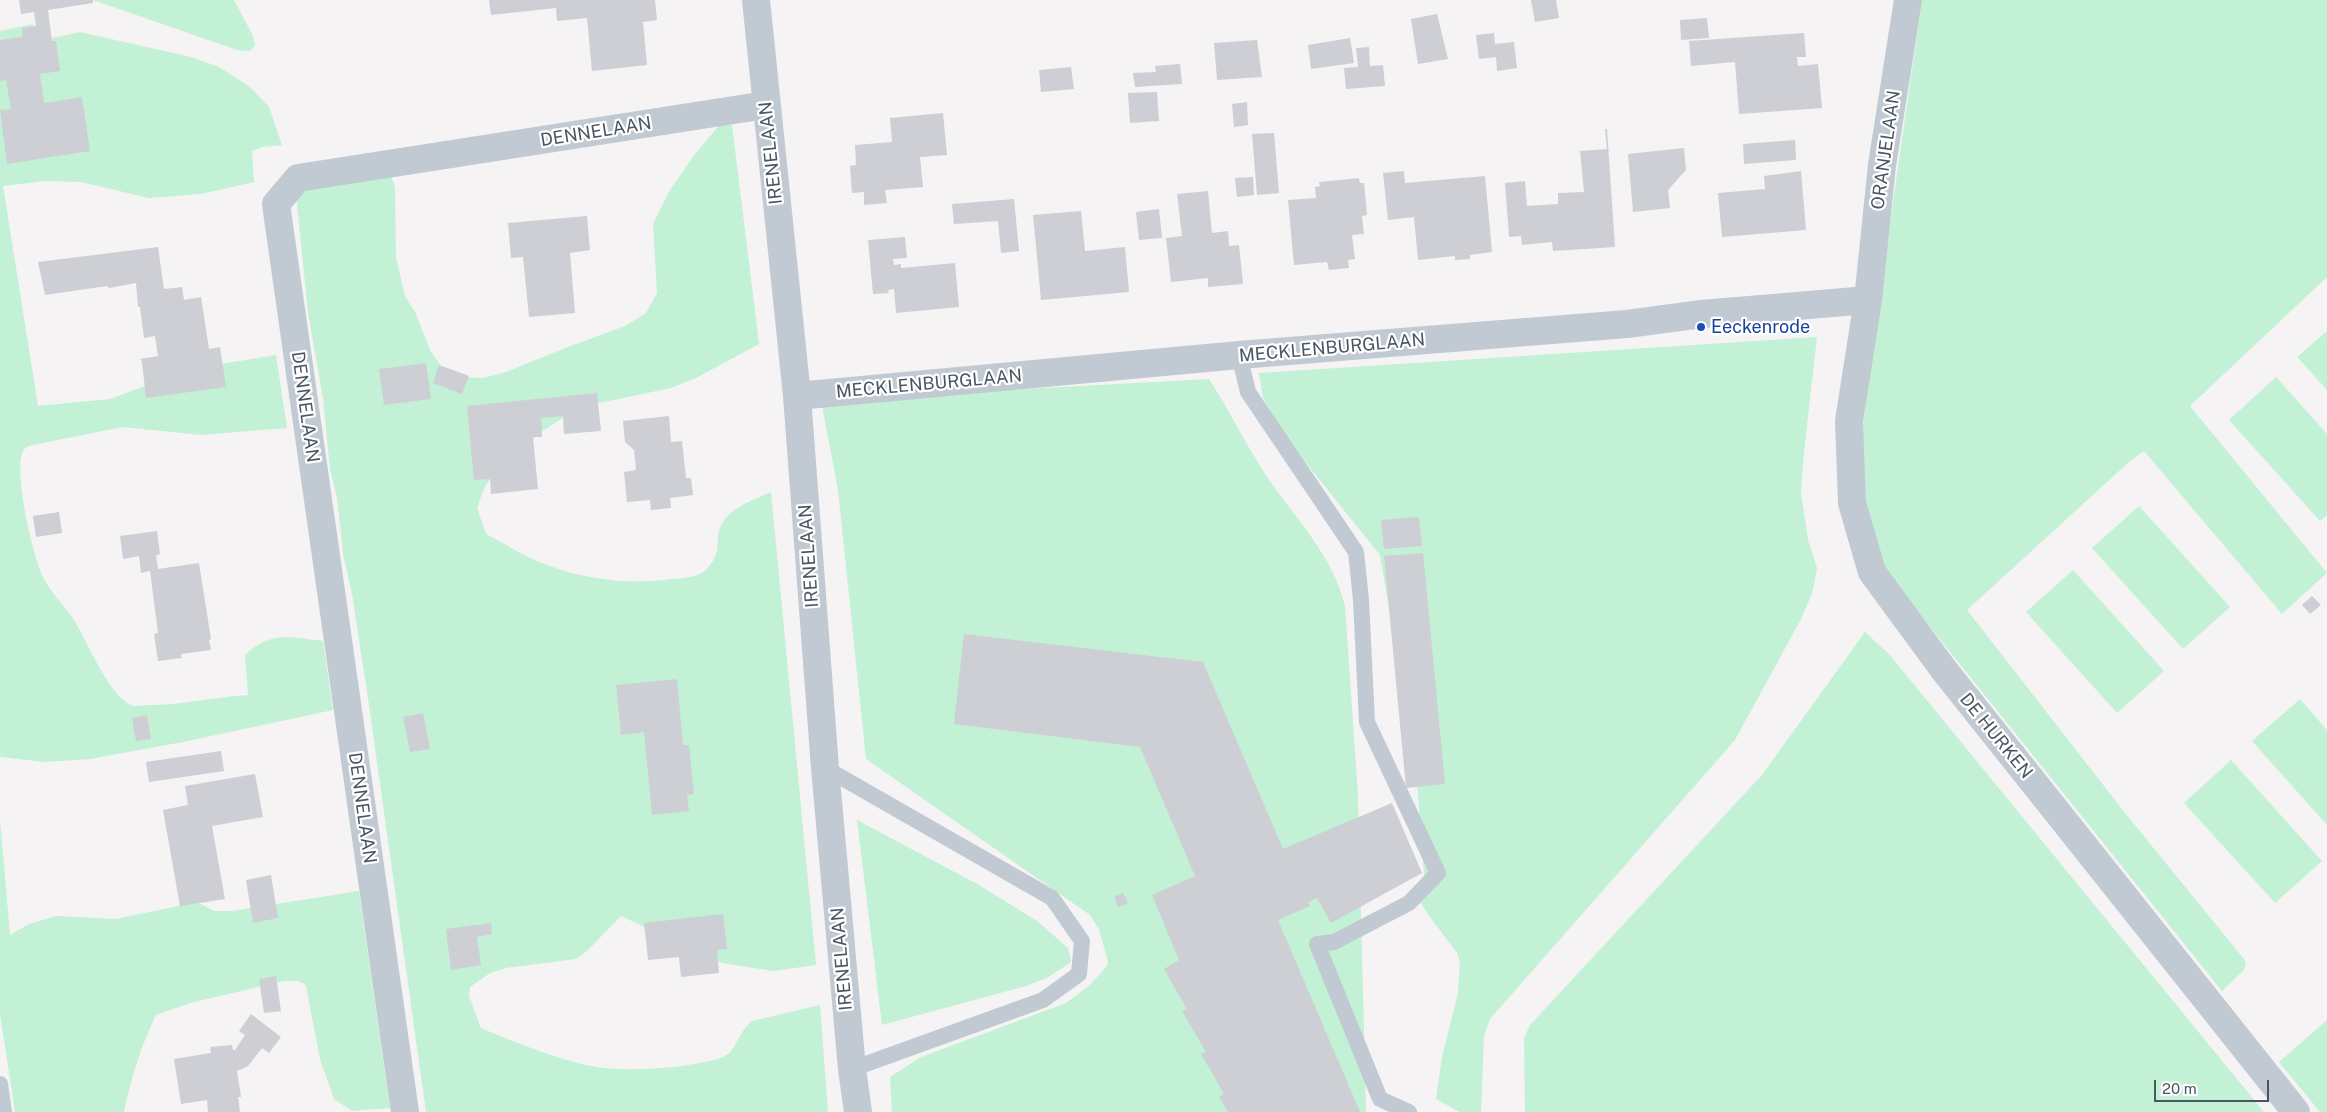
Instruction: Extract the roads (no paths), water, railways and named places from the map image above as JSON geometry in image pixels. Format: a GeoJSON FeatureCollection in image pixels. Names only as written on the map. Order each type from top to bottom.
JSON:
{"type":"FeatureCollection","features":[{"type":"Feature","properties":{"kind":"street","name":"IRENELAAN"},"geometry":{"type":"LineString","coordinates":[[756,0],[797,396],[826,768],[852,1069],[858,1112]]}},
{"type":"Feature","properties":{"kind":"street","name":"ORANJELAAN"},"geometry":{"type":"LineString","coordinates":[[1868,300],[1882,165],[1908,0]]}},
{"type":"Feature","properties":{"kind":"street","name":"DENNELAAN"},"geometry":{"type":"LineString","coordinates":[[405,1112],[276,204],[298,178],[766,105]]}},
{"type":"Feature","properties":{"kind":"street","name":"MECKLENBURGLAAN"},"geometry":{"type":"LineString","coordinates":[[797,396],[1239,355],[1627,324],[1702,314],[1868,300]]}},
{"type":"Feature","properties":{"kind":"street","name":"DE HURKEN"},"geometry":{"type":"LineString","coordinates":[[1868,300],[1849,421],[1852,504],[1872,572],[1944,670],[2296,1112]]}},
{"type":"Feature","properties":{"kind":"lane"},"geometry":{"type":"LineString","coordinates":[[1239,355],[1248,392],[1356,552],[1361,600],[1367,722],[1438,873],[1409,903],[1334,942],[1317,944],[1380,1098],[1409,1112]]}},
{"type":"Feature","properties":{"kind":"lane"},"geometry":{"type":"LineString","coordinates":[[826,768],[1052,898],[1082,942],[1078,974],[1044,1000],[852,1069]]}},
{"type":"Feature","properties":{"kind":"lane"},"geometry":{"type":"LineString","coordinates":[[0,1084],[4,1112]]}},
{"type":"Feature","properties":{"kind":"place","name":"Eeckenrode"},"geometry":{"type":"Point","coordinates":[1701,327]}}]}
